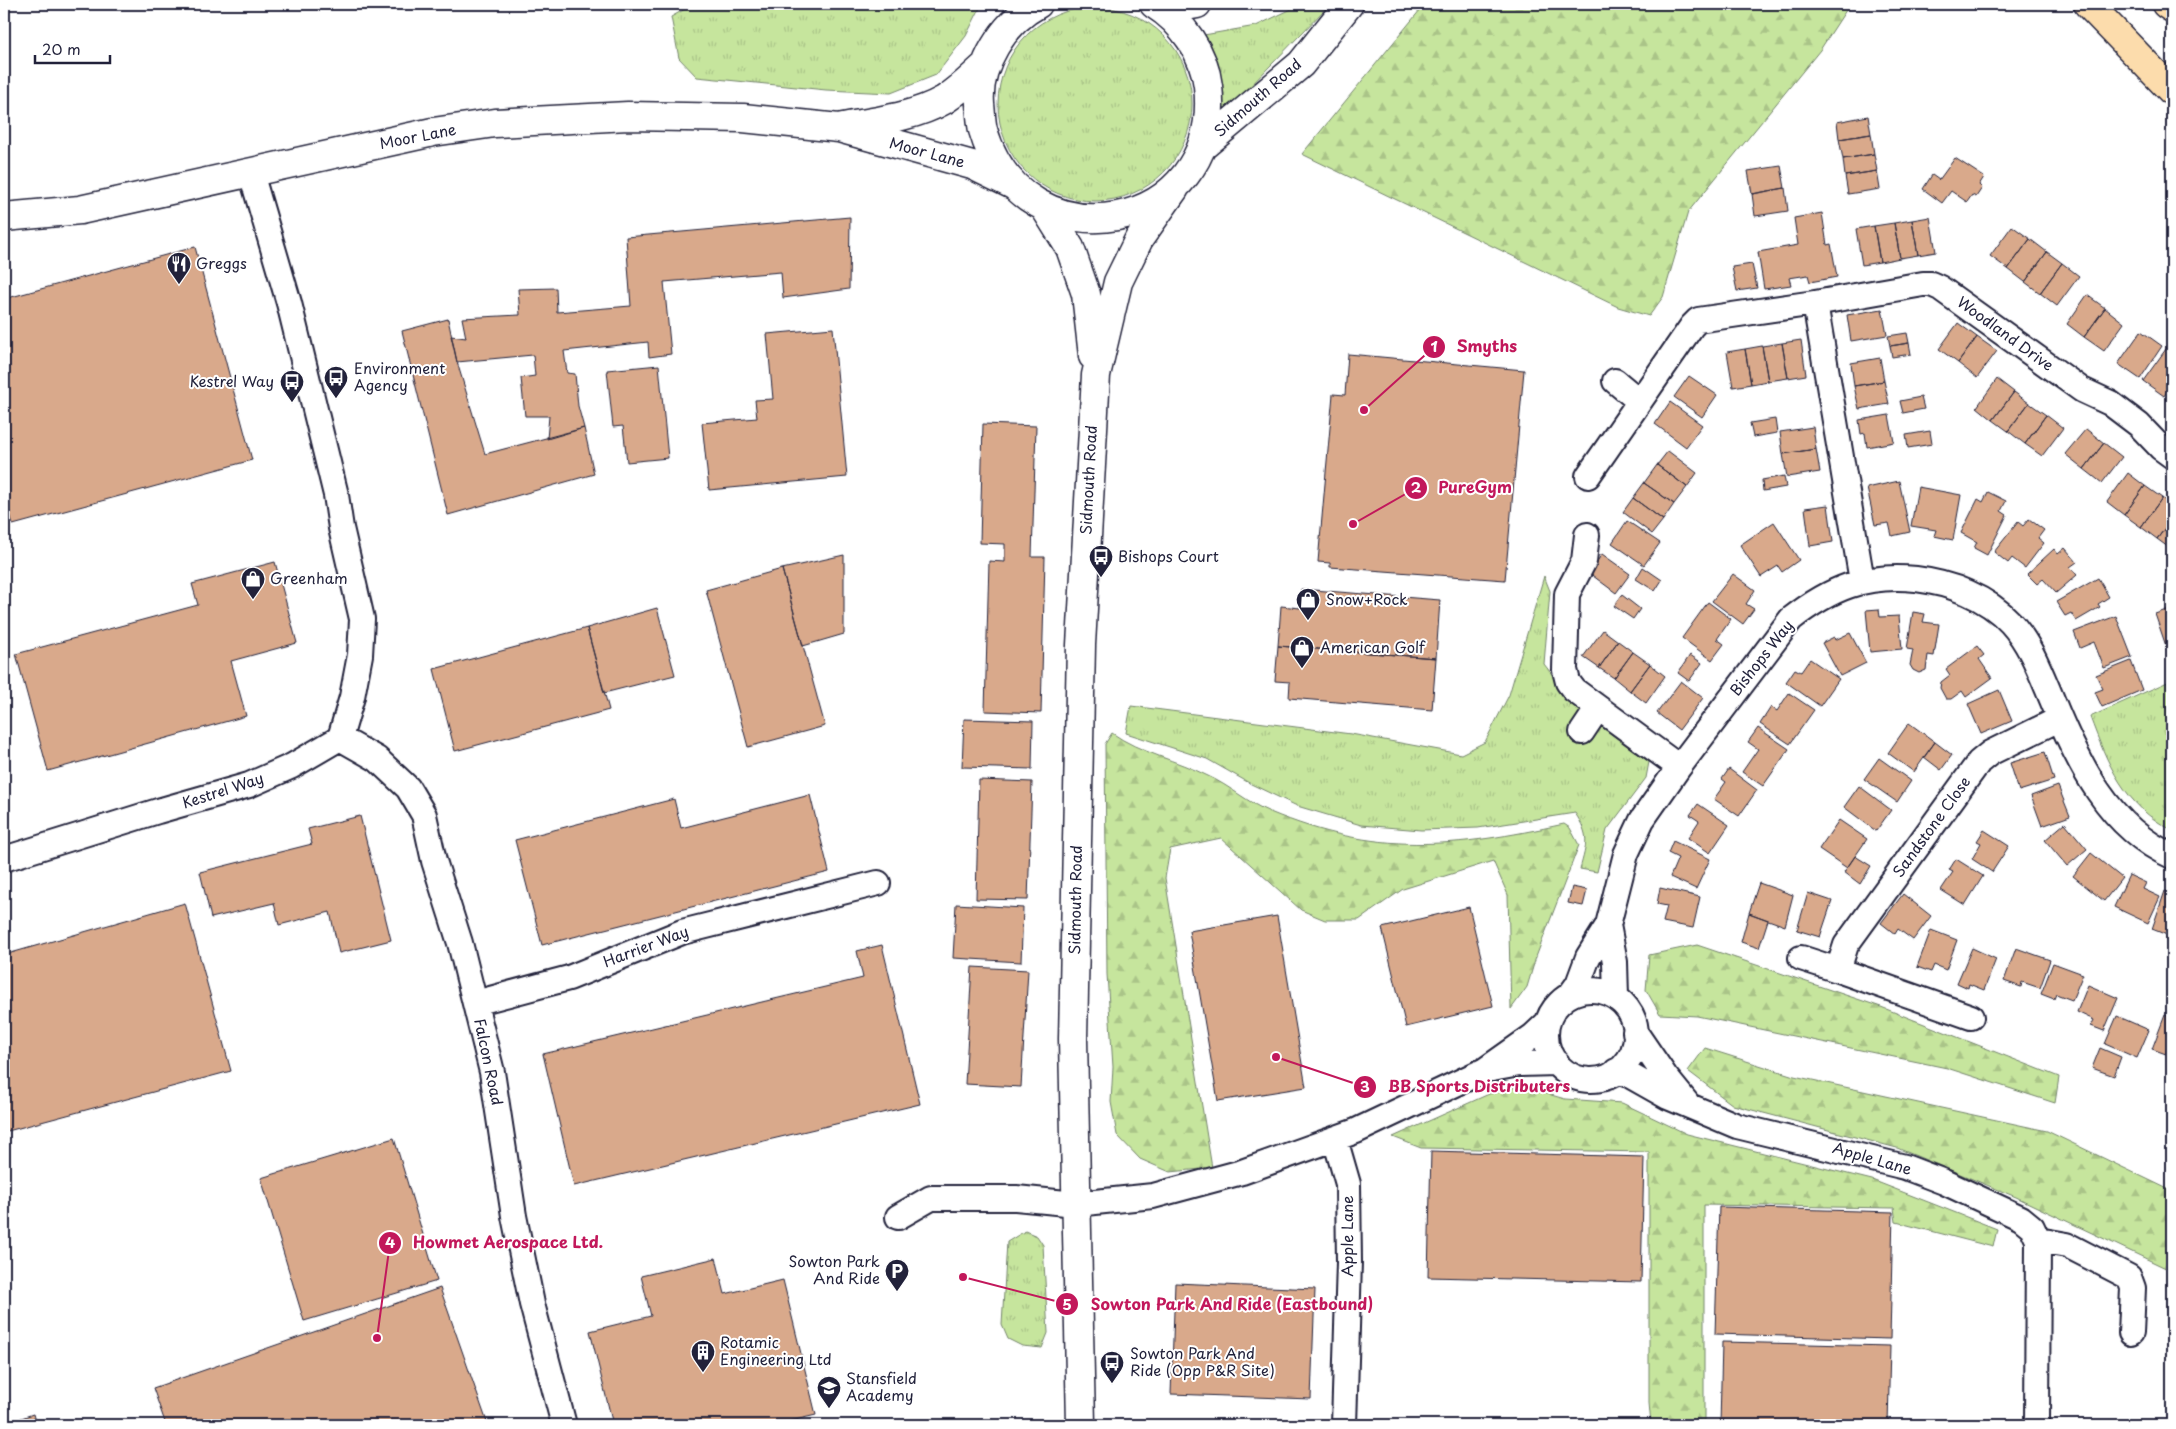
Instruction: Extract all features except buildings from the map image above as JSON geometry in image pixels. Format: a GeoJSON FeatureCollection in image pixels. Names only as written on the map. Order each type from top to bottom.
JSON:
{"type":"FeatureCollection","features":[{"type":"Feature","properties":{"kind":"main road"},"geometry":{"type":"LineString","coordinates":[[1038,4],[1028,9],[1007,29],[991,54],[986,66],[980,97],[982,129],[994,159],[1013,185],[1028,198],[1046,208],[1079,218],[1113,218],[1146,208],[1175,188],[1192,168],[1204,145],[1211,108],[1206,71],[1190,37],[1159,7]]}},
{"type":"Feature","properties":{"kind":"main road"},"geometry":{"type":"LineString","coordinates":[[1159,7],[1197,4]]}},
{"type":"Feature","properties":{"kind":"main road","name":"Sidmouth Road"},"geometry":{"type":"LineString","coordinates":[[1204,145],[1301,64],[1349,4]]}},
{"type":"Feature","properties":{"kind":"main road"},"geometry":{"type":"LineString","coordinates":[[2088,4],[2172,91]]}},
{"type":"Feature","properties":{"kind":"main road"},"geometry":{"type":"LineString","coordinates":[[2166,4],[2172,8]]}},
{"type":"Feature","properties":{"kind":"main road","name":"Moor Lane"},"geometry":{"type":"LineString","coordinates":[[839,128],[907,115],[942,101],[986,66]]}},
{"type":"Feature","properties":{"kind":"main road","name":"Moor Lane"},"geometry":{"type":"LineString","coordinates":[[4,217],[80,210],[433,132],[495,123],[628,116],[743,118],[839,128],[972,165],[1013,185]]}},
{"type":"Feature","properties":{"kind":"main road","name":"Sidmouth Road"},"geometry":{"type":"LineString","coordinates":[[1081,1425],[1073,1039],[1082,645],[1088,485],[1096,375],[1118,282],[1138,239],[1175,188]]}},
{"type":"Feature","properties":{"kind":"main road","name":"Sidmouth Road"},"geometry":{"type":"LineString","coordinates":[[1046,208],[1070,248],[1086,294],[1096,375]]}},
{"type":"Feature","properties":{"kind":"street"},"geometry":{"type":"LineString","coordinates":[[251,173],[289,304],[336,496],[341,528],[362,619],[359,664],[340,738]]}},
{"type":"Feature","properties":{"kind":"street","name":"Woodland Drive"},"geometry":{"type":"LineString","coordinates":[[1588,476],[1639,401],[1698,320],[1815,303],[1923,284],[1940,288],[2082,390],[2110,403],[2139,425],[2172,456]]}},
{"type":"Feature","properties":{"kind":"street"},"geometry":{"type":"LineString","coordinates":[[1815,303],[1862,580]]}},
{"type":"Feature","properties":{"kind":"street"},"geometry":{"type":"LineString","coordinates":[[1615,382],[1639,401]]}},
{"type":"Feature","properties":{"kind":"street"},"geometry":{"type":"LineString","coordinates":[[1586,535],[1584,561],[1567,594],[1565,670],[1568,682],[1574,690],[1679,767]]}},
{"type":"Feature","properties":{"kind":"street","name":"Bishops Way"},"geometry":{"type":"LineString","coordinates":[[1570,995],[1578,984],[1588,957],[1608,925],[1630,845],[1642,820],[1679,767],[1791,619],[1812,602],[1836,589],[1862,580],[1900,578],[1932,581],[1962,590],[1985,602],[2010,622],[2033,654],[2060,719],[2096,790],[2118,818],[2140,838],[2172,856]]}},
{"type":"Feature","properties":{"kind":"street"},"geometry":{"type":"LineString","coordinates":[[1582,732],[1598,708]]}},
{"type":"Feature","properties":{"kind":"street","name":"Sandstone Close"},"geometry":{"type":"LineString","coordinates":[[1838,970],[1846,945],[1979,762],[1990,753],[2060,719]]}},
{"type":"Feature","properties":{"kind":"street","name":"Kestrel Way"},"geometry":{"type":"LineString","coordinates":[[4,859],[249,785],[292,766],[340,738]]}},
{"type":"Feature","properties":{"kind":"street","name":"Falcon Road"},"geometry":{"type":"LineString","coordinates":[[340,738],[377,759],[408,788],[424,815],[434,860],[460,943],[492,1072],[514,1216],[526,1275],[564,1425]]}},
{"type":"Feature","properties":{"kind":"street","name":"Harrier Way"},"geometry":{"type":"LineString","coordinates":[[475,1003],[568,978],[682,932],[878,883]]}},
{"type":"Feature","properties":{"kind":"street","name":"Bishops Way"},"geometry":{"type":"LineString","coordinates":[[1608,925],[1615,962],[1616,997]]}},
{"type":"Feature","properties":{"kind":"street"},"geometry":{"type":"LineString","coordinates":[[1801,958],[1971,1016]]}},
{"type":"Feature","properties":{"kind":"street"},"geometry":{"type":"LineString","coordinates":[[1589,990],[1604,992],[1616,997],[1628,1010],[1634,1023],[1635,1032],[1632,1052],[1623,1066],[1600,1079],[1586,1079],[1572,1075],[1551,1056],[1547,1042],[1548,1022],[1552,1012],[1562,1000],[1570,995],[1589,990]]}},
{"type":"Feature","properties":{"kind":"street"},"geometry":{"type":"LineString","coordinates":[[898,1217],[931,1198],[1016,1198],[1076,1204],[1154,1196],[1242,1172],[1356,1131],[1485,1070],[1533,1036],[1548,1022]]}},
{"type":"Feature","properties":{"kind":"street","name":"Apple Lane"},"geometry":{"type":"LineString","coordinates":[[1635,1032],[1665,1076],[1691,1107]]}},
{"type":"Feature","properties":{"kind":"street"},"geometry":{"type":"LineString","coordinates":[[1485,1070],[1519,1064],[1557,1063]]}},
{"type":"Feature","properties":{"kind":"street","name":"Apple Lane"},"geometry":{"type":"LineString","coordinates":[[1616,1071],[1629,1075],[1668,1098],[1737,1126],[1904,1167],[1944,1182],[2021,1218],[2032,1227],[2038,1240]]}},
{"type":"Feature","properties":{"kind":"street","name":"Apple Lane"},"geometry":{"type":"LineString","coordinates":[[1335,1139],[1348,1184],[1349,1262],[1344,1425]]}},
{"type":"Feature","properties":{"kind":"street"},"geometry":{"type":"LineString","coordinates":[[2037,1425],[2038,1240],[2067,1245],[2129,1277],[2133,1288],[2131,1333]]}},
{"type":"Feature","properties":{"kind":"green space"},"geometry":{"type":"Polygon","coordinates":[[[694,4],[982,4],[966,36],[936,75],[891,93],[826,90],[697,77],[679,58],[671,17],[694,4]]]}},
{"type":"Feature","properties":{"kind":"green space"},"geometry":{"type":"Polygon","coordinates":[[[1302,4],[1330,4],[1242,95],[1222,112],[1219,80],[1198,36],[1256,26],[1302,4]]]}},
{"type":"Feature","properties":{"kind":"green space"},"geometry":{"type":"Polygon","coordinates":[[[1425,4],[1850,4],[1820,50],[1688,212],[1663,297],[1649,316],[1618,307],[1302,154],[1425,4]]]}},
{"type":"Feature","properties":{"kind":"green space"},"geometry":{"type":"Polygon","coordinates":[[[1095,7],[1123,11],[1141,19],[1156,29],[1170,43],[1180,58],[1188,76],[1192,104],[1188,132],[1180,150],[1170,165],[1156,179],[1141,189],[1123,197],[1095,201],[1067,197],[1049,189],[1034,179],[1020,165],[1010,150],[1002,132],[998,104],[1002,76],[1010,58],[1020,43],[1034,29],[1049,19],[1067,11],[1095,7]]]}},
{"type":"Feature","properties":{"kind":"green space"},"geometry":{"type":"Polygon","coordinates":[[[1544,576],[1550,591],[1544,664],[1571,699],[1611,734],[1649,762],[1646,778],[1607,830],[1597,872],[1580,869],[1586,840],[1583,828],[1575,813],[1478,828],[1421,830],[1361,825],[1297,806],[1251,784],[1207,759],[1126,733],[1131,706],[1351,734],[1461,754],[1485,742],[1509,695],[1544,576]]]}},
{"type":"Feature","properties":{"kind":"green space"},"geometry":{"type":"Polygon","coordinates":[[[2172,680],[2172,830],[2142,809],[2130,796],[2111,767],[2090,717],[2172,680]]]}},
{"type":"Feature","properties":{"kind":"green space"},"geometry":{"type":"Polygon","coordinates":[[[1112,733],[1134,746],[1208,776],[1270,812],[1345,836],[1416,843],[1451,842],[1487,838],[1564,824],[1570,828],[1579,845],[1536,957],[1527,987],[1511,1009],[1508,895],[1493,861],[1403,889],[1359,920],[1325,920],[1301,910],[1221,838],[1170,849],[1165,878],[1212,1168],[1170,1172],[1140,1159],[1117,1135],[1111,1102],[1113,1067],[1107,974],[1105,744],[1112,733]]]}},
{"type":"Feature","properties":{"kind":"green space"},"geometry":{"type":"Polygon","coordinates":[[[1697,945],[1881,1007],[2059,1077],[2055,1103],[1947,1068],[1697,1016],[1660,1014],[1646,990],[1649,955],[1697,945]]]}},
{"type":"Feature","properties":{"kind":"green space"},"geometry":{"type":"Polygon","coordinates":[[[1705,1048],[1794,1076],[2047,1131],[2172,1191],[2172,1271],[2016,1197],[1897,1148],[1733,1105],[1688,1071],[1705,1048]]]}},
{"type":"Feature","properties":{"kind":"green space"},"geometry":{"type":"Polygon","coordinates":[[[1520,1086],[1565,1099],[1622,1103],[1687,1134],[1872,1180],[1997,1229],[1993,1247],[1896,1222],[1894,1208],[1704,1205],[1704,1425],[1651,1425],[1649,1403],[1649,1152],[1421,1148],[1393,1137],[1489,1094],[1520,1086]]]}},
{"type":"Feature","properties":{"kind":"green space"},"geometry":{"type":"Polygon","coordinates":[[[1025,1231],[1037,1236],[1043,1245],[1048,1333],[1042,1348],[1022,1346],[1008,1339],[1002,1325],[1007,1242],[1025,1231]]]}},
{"type":"Feature","properties":{"kind":"place","name":"Greggs"},"geometry":{"type":"Point","coordinates":[179,285]}},
{"type":"Feature","properties":{"kind":"place","name":"Environment Agency"},"geometry":{"type":"Point","coordinates":[336,399]}},
{"type":"Feature","properties":{"kind":"place","name":"Kestrel Way"},"geometry":{"type":"Point","coordinates":[292,403]}},
{"type":"Feature","properties":{"kind":"place","name":"Smyths"},"geometry":{"type":"Point","coordinates":[1364,410]}},
{"type":"Feature","properties":{"kind":"place","name":"PureGym"},"geometry":{"type":"Point","coordinates":[1353,524]}},
{"type":"Feature","properties":{"kind":"place","name":"Bishops Court"},"geometry":{"type":"Point","coordinates":[1101,578]}},
{"type":"Feature","properties":{"kind":"place","name":"Greenham"},"geometry":{"type":"Point","coordinates":[253,600]}},
{"type":"Feature","properties":{"kind":"place","name":"Snow+Rock"},"geometry":{"type":"Point","coordinates":[1308,621]}},
{"type":"Feature","properties":{"kind":"place","name":"American Golf"},"geometry":{"type":"Point","coordinates":[1302,669]}},
{"type":"Feature","properties":{"kind":"place","name":"BB Sports Distributers"},"geometry":{"type":"Point","coordinates":[1276,1057]}},
{"type":"Feature","properties":{"kind":"place","name":"Sowton Park And Ride (Eastbound)"},"geometry":{"type":"Point","coordinates":[963,1277]}},
{"type":"Feature","properties":{"kind":"place","name":"Sowton Park And Ride"},"geometry":{"type":"Point","coordinates":[897,1292]}},
{"type":"Feature","properties":{"kind":"place","name":"Howmet Aerospace Ltd."},"geometry":{"type":"Point","coordinates":[377,1338]}},
{"type":"Feature","properties":{"kind":"place","name":"Rotamic Engineering Ltd"},"geometry":{"type":"Point","coordinates":[703,1373]}},
{"type":"Feature","properties":{"kind":"place","name":"Sowton Park And Ride (Opp P&R Site)"},"geometry":{"type":"Point","coordinates":[1112,1384]}},
{"type":"Feature","properties":{"kind":"place","name":"Stansfield Academy"},"geometry":{"type":"Point","coordinates":[829,1409]}}]}
